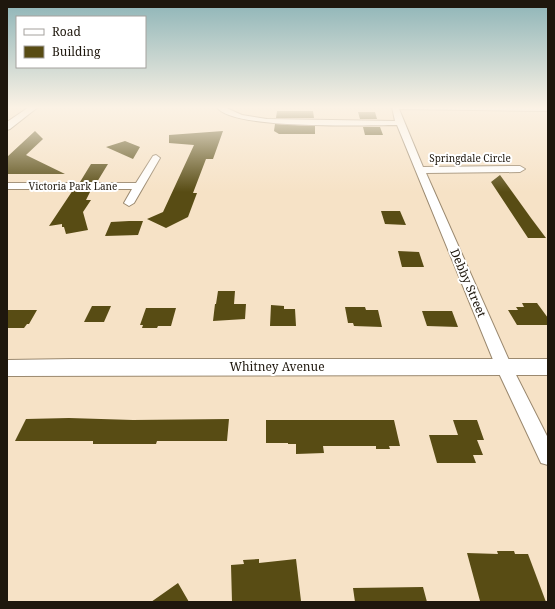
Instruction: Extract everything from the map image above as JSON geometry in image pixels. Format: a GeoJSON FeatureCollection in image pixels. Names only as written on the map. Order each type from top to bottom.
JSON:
{"type":"FeatureCollection","features":[{"type":"Feature","properties":{"kind":"main road","name":"Whitney Avenue"},"geometry":{"type":"LineString","coordinates":[[7,368],[548,368]]}},
{"type":"Feature","properties":{"kind":"street","name":"Debby Street"},"geometry":{"type":"LineString","coordinates":[[405,135],[504,368],[548,457]]}},
{"type":"Feature","properties":{"kind":"street","name":"Victoria Park Lane"},"geometry":{"type":"LineString","coordinates":[[129,203],[156,158]]}},
{"type":"Feature","properties":{"kind":"street","name":"Springdale Circle"},"geometry":{"type":"LineString","coordinates":[[420,170],[520,169]]}},
{"type":"Feature","properties":{"kind":"street","name":"Victoria Park Lane"},"geometry":{"type":"LineString","coordinates":[[7,186],[139,186]]}},
{"type":"Feature","properties":{"kind":"building"},"geometry":{"type":"Polygon","coordinates":[[[30,135],[39,135],[43,139],[26,155],[65,174],[7,174],[7,157],[30,135]]]}},
{"type":"Feature","properties":{"kind":"building"},"geometry":{"type":"Polygon","coordinates":[[[169,135],[221,135],[213,159],[206,159],[193,193],[197,193],[188,217],[166,228],[147,219],[163,212],[194,145],[169,143],[169,135]]]}},
{"type":"Feature","properties":{"kind":"building"},"geometry":{"type":"Polygon","coordinates":[[[125,141],[140,147],[133,159],[106,147],[125,141]]]}},
{"type":"Feature","properties":{"kind":"building"},"geometry":{"type":"Polygon","coordinates":[[[91,164],[108,164],[97,182],[80,182],[91,164]]]}},
{"type":"Feature","properties":{"kind":"building"},"geometry":{"type":"Polygon","coordinates":[[[500,175],[546,238],[528,238],[491,182],[500,175]]]}},
{"type":"Feature","properties":{"kind":"building"},"geometry":{"type":"Polygon","coordinates":[[[73,190],[91,190],[86,200],[91,200],[83,212],[88,230],[66,234],[62,224],[49,226],[73,190]]]}},
{"type":"Feature","properties":{"kind":"building"},"geometry":{"type":"Polygon","coordinates":[[[381,211],[400,211],[406,225],[385,224],[381,211]]]}},
{"type":"Feature","properties":{"kind":"building"},"geometry":{"type":"Polygon","coordinates":[[[143,221],[138,235],[105,236],[111,222],[143,221]]]}},
{"type":"Feature","properties":{"kind":"building"},"geometry":{"type":"Polygon","coordinates":[[[398,251],[419,252],[424,267],[402,267],[398,251]]]}},
{"type":"Feature","properties":{"kind":"building"},"geometry":{"type":"Polygon","coordinates":[[[218,291],[235,291],[234,304],[246,304],[245,319],[213,321],[218,291]]]}},
{"type":"Feature","properties":{"kind":"building"},"geometry":{"type":"Polygon","coordinates":[[[522,303],[537,303],[548,318],[548,325],[517,325],[508,310],[518,310],[516,307],[524,307],[522,303]]]}},
{"type":"Feature","properties":{"kind":"building"},"geometry":{"type":"Polygon","coordinates":[[[271,305],[284,306],[284,309],[295,309],[296,326],[270,326],[271,305]]]}},
{"type":"Feature","properties":{"kind":"building"},"geometry":{"type":"Polygon","coordinates":[[[92,306],[111,306],[104,322],[84,322],[92,306]]]}},
{"type":"Feature","properties":{"kind":"building"},"geometry":{"type":"Polygon","coordinates":[[[345,307],[365,307],[366,310],[378,310],[382,327],[354,326],[353,323],[348,323],[345,307]]]}},
{"type":"Feature","properties":{"kind":"building"},"geometry":{"type":"Polygon","coordinates":[[[146,308],[176,308],[171,326],[142,328],[143,325],[140,325],[146,308]]]}},
{"type":"Feature","properties":{"kind":"building"},"geometry":{"type":"Polygon","coordinates":[[[7,310],[37,310],[29,324],[27,324],[24,328],[7,328],[7,310]]]}},
{"type":"Feature","properties":{"kind":"building"},"geometry":{"type":"Polygon","coordinates":[[[422,311],[452,311],[458,327],[427,326],[422,311]]]}},
{"type":"Feature","properties":{"kind":"building"},"geometry":{"type":"Polygon","coordinates":[[[69,418],[133,420],[229,419],[227,441],[157,441],[156,444],[93,444],[93,441],[15,441],[26,419],[69,418]]]}},
{"type":"Feature","properties":{"kind":"building"},"geometry":{"type":"Polygon","coordinates":[[[266,420],[394,420],[400,446],[389,446],[390,449],[376,449],[376,446],[323,446],[324,453],[296,454],[296,444],[266,443],[266,420]]]}},
{"type":"Feature","properties":{"kind":"building"},"geometry":{"type":"Polygon","coordinates":[[[453,420],[477,420],[484,440],[477,440],[483,455],[473,455],[476,463],[437,463],[429,435],[458,435],[453,420]]]}},
{"type":"Feature","properties":{"kind":"building"},"geometry":{"type":"Polygon","coordinates":[[[497,551],[514,551],[515,554],[528,554],[546,602],[480,601],[467,553],[498,554],[497,551]]]}},
{"type":"Feature","properties":{"kind":"building"},"geometry":{"type":"Polygon","coordinates":[[[259,559],[259,563],[296,559],[301,601],[232,602],[231,565],[244,564],[243,560],[259,559]]]}},
{"type":"Feature","properties":{"kind":"building"},"geometry":{"type":"Polygon","coordinates":[[[178,583],[189,602],[151,602],[178,583]]]}},
{"type":"Feature","properties":{"kind":"building"},"geometry":{"type":"Polygon","coordinates":[[[423,587],[427,602],[355,602],[353,588],[423,587]]]}}]}
